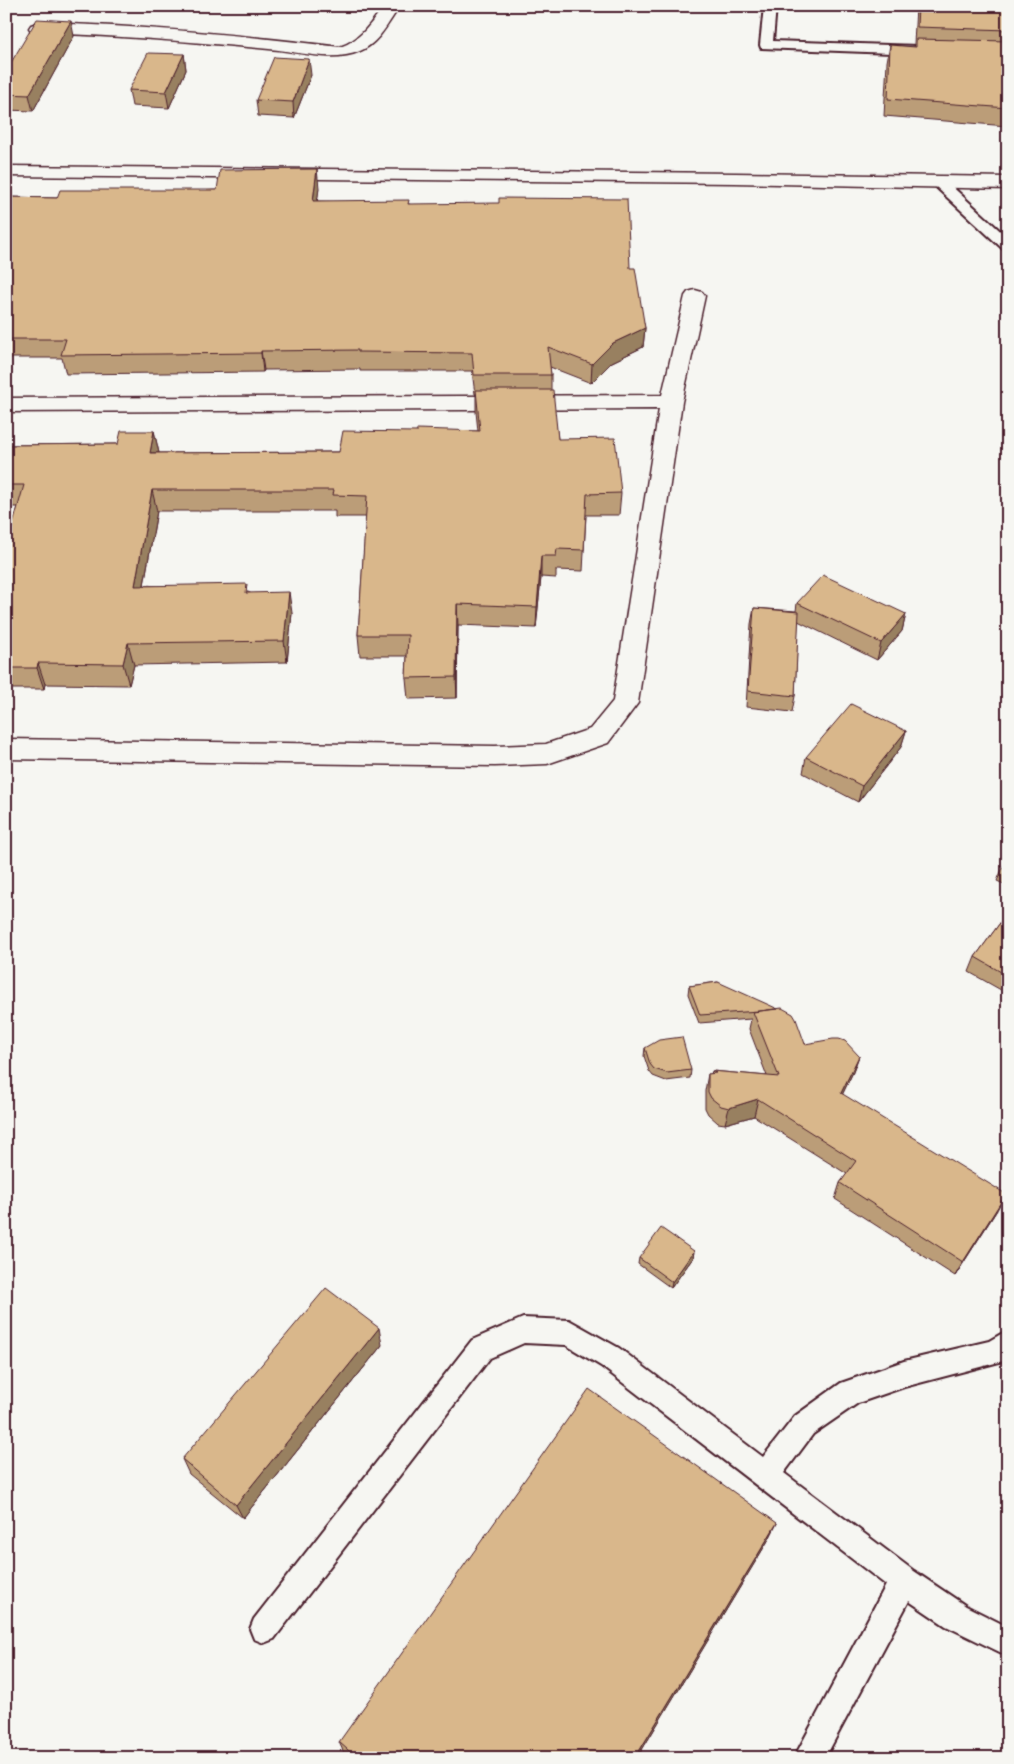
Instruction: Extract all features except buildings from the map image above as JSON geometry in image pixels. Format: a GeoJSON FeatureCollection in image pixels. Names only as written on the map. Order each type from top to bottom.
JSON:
{"type":"FeatureCollection","features":[{"type":"Feature","properties":{"kind":"street"},"geometry":{"type":"LineString","coordinates":[[37,28],[84,29],[272,44],[341,52],[356,47],[371,35],[392,6]]}},
{"type":"Feature","properties":{"kind":"street"},"geometry":{"type":"LineString","coordinates":[[6,171],[735,178],[1008,183]]}},
{"type":"Feature","properties":{"kind":"street"},"geometry":{"type":"LineString","coordinates":[[6,749],[504,755],[547,754],[599,736],[625,703],[671,402],[695,296]]}},
{"type":"Feature","properties":{"kind":"street"},"geometry":{"type":"LineString","coordinates":[[6,405],[671,402]]}},
{"type":"Feature","properties":{"kind":"lane"},"geometry":{"type":"LineString","coordinates":[[770,6],[766,45],[929,50]]}},
{"type":"Feature","properties":{"kind":"lane"},"geometry":{"type":"LineString","coordinates":[[940,183],[1008,246]]}},
{"type":"Feature","properties":{"kind":"lane"},"geometry":{"type":"LineString","coordinates":[[264,1629],[481,1349],[523,1330],[569,1333],[610,1357],[904,1581],[956,1616],[1008,1642]]}},
{"type":"Feature","properties":{"kind":"lane"},"geometry":{"type":"LineString","coordinates":[[766,1476],[804,1425],[850,1392],[904,1374],[994,1352],[1008,1343]]}},
{"type":"Feature","properties":{"kind":"lane"},"geometry":{"type":"LineString","coordinates":[[809,1758],[904,1581]]}}]}
